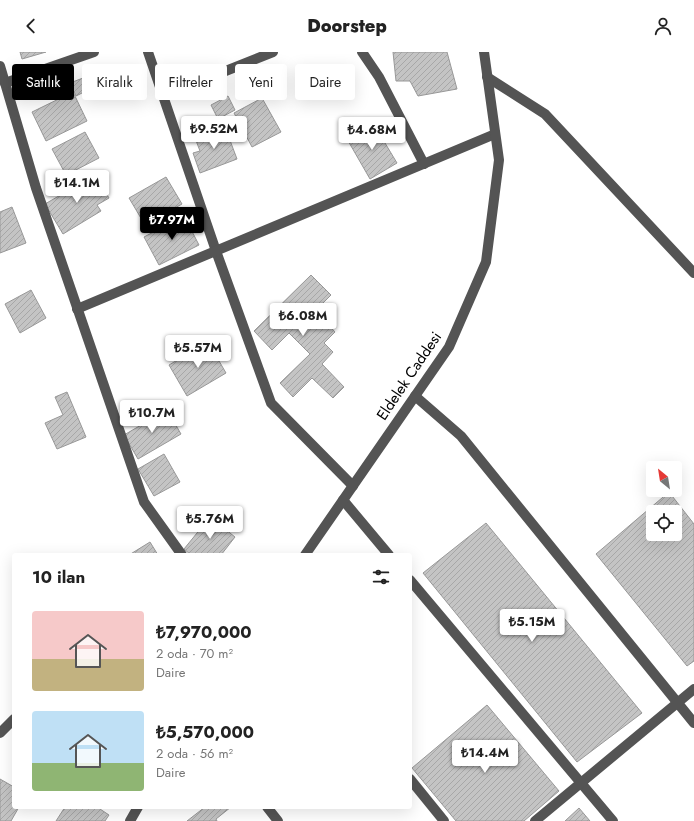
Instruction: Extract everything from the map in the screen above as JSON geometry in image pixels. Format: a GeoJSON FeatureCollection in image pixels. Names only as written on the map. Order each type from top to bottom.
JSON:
{"type":"FeatureCollection","features":[{"type":"Feature","properties":{"kind":"street"},"geometry":{"type":"LineString","coordinates":[[5,83],[94,52]]}},
{"type":"Feature","properties":{"kind":"street"},"geometry":{"type":"LineString","coordinates":[[148,52],[155,73]]}},
{"type":"Feature","properties":{"kind":"street"},"geometry":{"type":"LineString","coordinates":[[227,71],[274,52]]}},
{"type":"Feature","properties":{"kind":"street"},"geometry":{"type":"LineString","coordinates":[[362,52],[379,77],[424,164]]}},
{"type":"Feature","properties":{"kind":"street","name":"Eldelek Caddesi"},"geometry":{"type":"LineString","coordinates":[[306,553],[450,346],[486,262],[499,160],[484,52]]}},
{"type":"Feature","properties":{"kind":"street"},"geometry":{"type":"LineString","coordinates":[[0,66],[36,188],[144,502],[181,553]]}},
{"type":"Feature","properties":{"kind":"street"},"geometry":{"type":"LineString","coordinates":[[487,77],[545,114],[694,274]]}},
{"type":"Feature","properties":{"kind":"street"},"geometry":{"type":"LineString","coordinates":[[164,100],[216,251],[271,403],[353,486]]}},
{"type":"Feature","properties":{"kind":"street"},"geometry":{"type":"LineString","coordinates":[[78,310],[495,134]]}},
{"type":"Feature","properties":{"kind":"street"},"geometry":{"type":"LineString","coordinates":[[415,396],[460,436],[694,723]]}},
{"type":"Feature","properties":{"kind":"street"},"geometry":{"type":"LineString","coordinates":[[343,500],[387,553]]}},
{"type":"Feature","properties":{"kind":"street"},"geometry":{"type":"LineString","coordinates":[[412,582],[613,821]]}},
{"type":"Feature","properties":{"kind":"street"},"geometry":{"type":"LineString","coordinates":[[535,821],[579,782],[694,689]]}},
{"type":"Feature","properties":{"kind":"street"},"geometry":{"type":"LineString","coordinates":[[0,733],[12,721]]}},
{"type":"Feature","properties":{"kind":"street"},"geometry":{"type":"LineString","coordinates":[[412,781],[444,821]]}},
{"type":"Feature","properties":{"kind":"street"},"geometry":{"type":"LineString","coordinates":[[130,821],[137,809]]}},
{"type":"Feature","properties":{"kind":"street"},"geometry":{"type":"LineString","coordinates":[[269,809],[278,821]]}},
{"type":"Feature","properties":{"kind":"building"},"geometry":{"type":"Polygon","coordinates":[[[20,52],[46,52],[22,59],[20,52]]]}},
{"type":"Feature","properties":{"kind":"building"},"geometry":{"type":"Polygon","coordinates":[[[393,52],[447,52],[457,89],[418,96],[410,81],[396,81],[393,52]]]}},
{"type":"Feature","properties":{"kind":"building"},"geometry":{"type":"Polygon","coordinates":[[[82,78],[82,93],[76,96],[74,92],[74,81],[82,78]]]}},
{"type":"Feature","properties":{"kind":"building"},"geometry":{"type":"Polygon","coordinates":[[[74,94],[87,121],[46,141],[32,112],[57,100],[74,100],[74,94]]]}},
{"type":"Feature","properties":{"kind":"building"},"geometry":{"type":"Polygon","coordinates":[[[227,97],[235,110],[218,119],[211,105],[220,100],[227,100],[227,97]]]}},
{"type":"Feature","properties":{"kind":"building"},"geometry":{"type":"Polygon","coordinates":[[[258,100],[263,100],[281,132],[252,147],[234,113],[258,100]]]}},
{"type":"Feature","properties":{"kind":"building"},"geometry":{"type":"Polygon","coordinates":[[[373,123],[397,163],[370,179],[347,139],[373,123]]]}},
{"type":"Feature","properties":{"kind":"building"},"geometry":{"type":"Polygon","coordinates":[[[225,127],[237,159],[200,173],[193,153],[200,151],[195,138],[225,127]]]}},
{"type":"Feature","properties":{"kind":"building"},"geometry":{"type":"Polygon","coordinates":[[[85,132],[99,158],[66,175],[52,149],[85,132]]]}},
{"type":"Feature","properties":{"kind":"building"},"geometry":{"type":"Polygon","coordinates":[[[95,175],[109,198],[97,205],[101,211],[63,234],[45,204],[95,175]]]}},
{"type":"Feature","properties":{"kind":"building"},"geometry":{"type":"Polygon","coordinates":[[[166,177],[182,204],[145,225],[129,198],[166,177]]]}},
{"type":"Feature","properties":{"kind":"building"},"geometry":{"type":"Polygon","coordinates":[[[12,207],[26,243],[0,253],[0,212],[12,207]]]}},
{"type":"Feature","properties":{"kind":"building"},"geometry":{"type":"Polygon","coordinates":[[[184,216],[199,245],[159,265],[144,237],[184,216]]]}},
{"type":"Feature","properties":{"kind":"building"},"geometry":{"type":"Polygon","coordinates":[[[311,275],[331,295],[312,314],[318,321],[322,318],[335,332],[324,343],[333,352],[322,364],[344,387],[333,398],[312,378],[293,397],[280,383],[310,354],[289,333],[272,350],[254,331],[311,275]]]}},
{"type":"Feature","properties":{"kind":"building"},"geometry":{"type":"Polygon","coordinates":[[[31,290],[46,318],[20,333],[5,304],[31,290]]]}},
{"type":"Feature","properties":{"kind":"building"},"geometry":{"type":"Polygon","coordinates":[[[208,342],[226,373],[187,396],[169,365],[208,342]]]}},
{"type":"Feature","properties":{"kind":"building"},"geometry":{"type":"Polygon","coordinates":[[[67,392],[86,437],[57,449],[45,423],[63,415],[55,397],[67,392]]]}},
{"type":"Feature","properties":{"kind":"building"},"geometry":{"type":"Polygon","coordinates":[[[167,410],[181,434],[138,459],[124,435],[167,410]]]}},
{"type":"Feature","properties":{"kind":"building"},"geometry":{"type":"Polygon","coordinates":[[[164,454],[180,482],[154,496],[138,469],[164,454]]]}},
{"type":"Feature","properties":{"kind":"building"},"geometry":{"type":"Polygon","coordinates":[[[663,497],[673,497],[679,505],[654,505],[663,497]]]}},
{"type":"Feature","properties":{"kind":"building"},"geometry":{"type":"Polygon","coordinates":[[[682,509],[694,524],[694,661],[687,666],[596,554],[646,512],[646,541],[682,541],[682,509]]]}},
{"type":"Feature","properties":{"kind":"building"},"geometry":{"type":"Polygon","coordinates":[[[210,517],[235,537],[223,553],[189,553],[184,549],[210,517]]]}},
{"type":"Feature","properties":{"kind":"building"},"geometry":{"type":"Polygon","coordinates":[[[486,523],[642,713],[577,762],[423,573],[486,523]]]}},
{"type":"Feature","properties":{"kind":"building"},"geometry":{"type":"Polygon","coordinates":[[[150,542],[157,553],[132,553],[150,542]]]}},
{"type":"Feature","properties":{"kind":"building"},"geometry":{"type":"Polygon","coordinates":[[[487,705],[559,791],[524,821],[456,821],[412,768],[487,705]]]}},
{"type":"Feature","properties":{"kind":"building"},"geometry":{"type":"Polygon","coordinates":[[[0,779],[12,786],[12,809],[18,809],[11,821],[0,821],[0,779]]]}},
{"type":"Feature","properties":{"kind":"building"},"geometry":{"type":"Polygon","coordinates":[[[579,808],[590,821],[565,821],[579,808]]]}},
{"type":"Feature","properties":{"kind":"building"},"geometry":{"type":"Polygon","coordinates":[[[64,809],[100,809],[109,815],[105,821],[56,821],[64,809]]]}},
{"type":"Feature","properties":{"kind":"building"},"geometry":{"type":"Polygon","coordinates":[[[202,809],[228,809],[216,819],[217,821],[187,821],[202,809]]]}}]}
